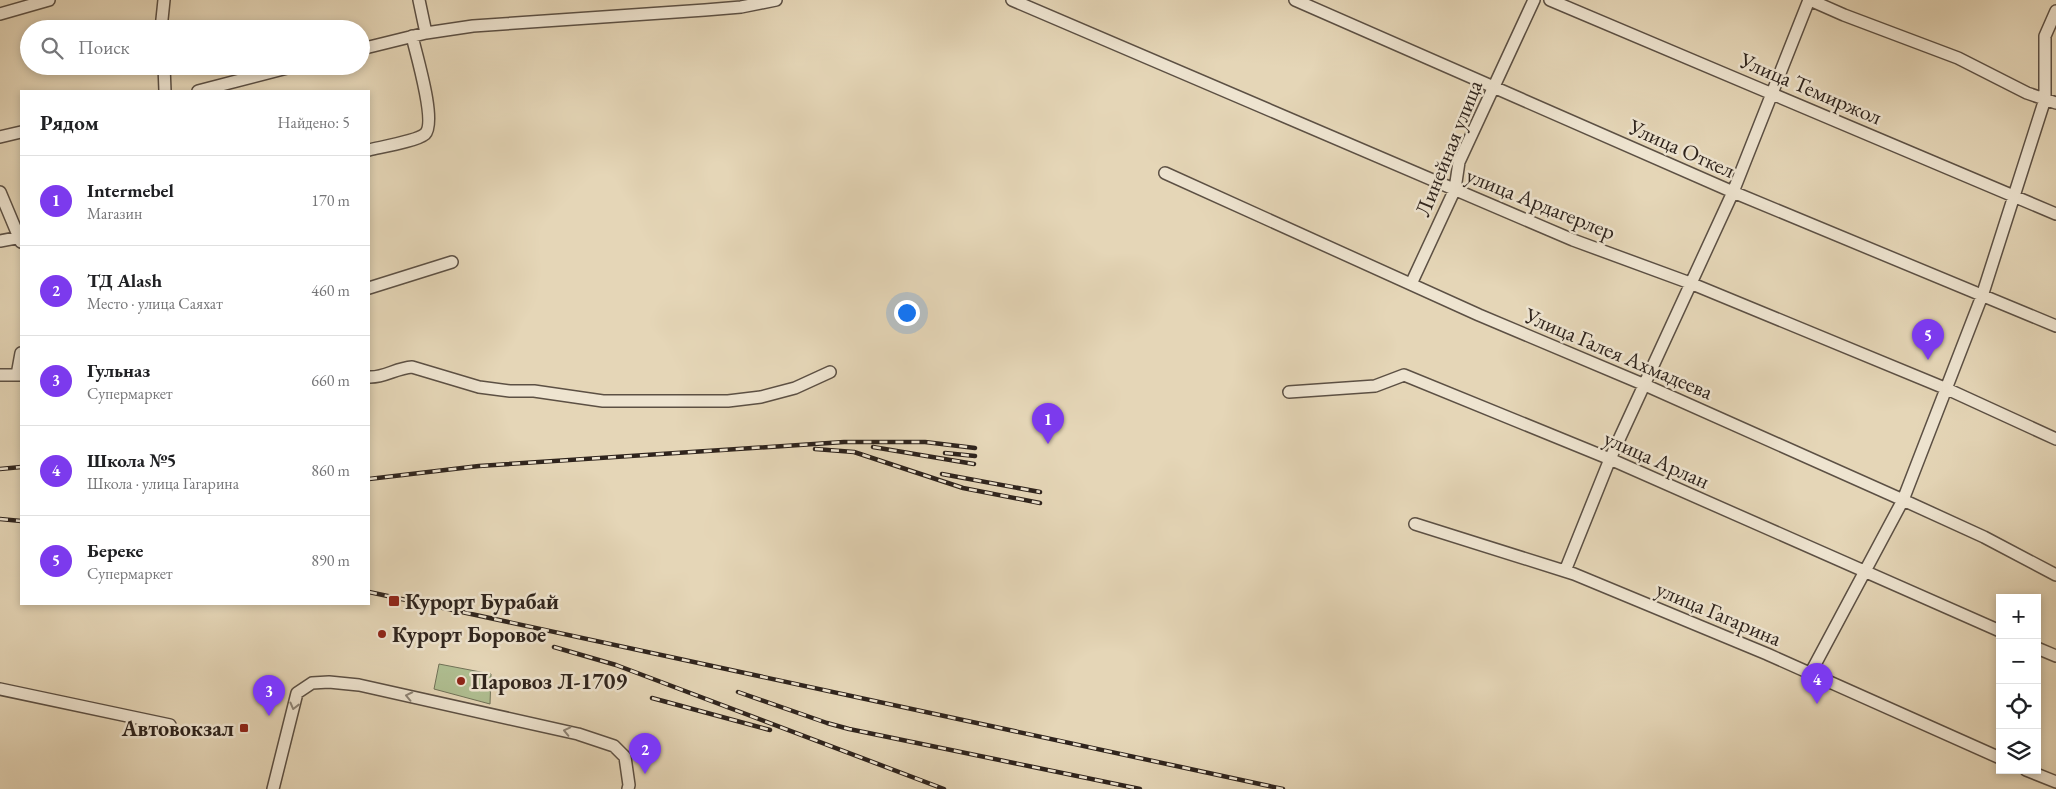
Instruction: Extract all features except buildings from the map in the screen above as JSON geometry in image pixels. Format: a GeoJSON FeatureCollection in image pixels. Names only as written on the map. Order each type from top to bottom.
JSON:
{"type":"FeatureCollection","features":[{"type":"Feature","properties":{"kind":"street"},"geometry":{"type":"LineString","coordinates":[[0,14],[49,0]]}},
{"type":"Feature","properties":{"kind":"street"},"geometry":{"type":"LineString","coordinates":[[162,20],[164,0]]}},
{"type":"Feature","properties":{"kind":"street"},"geometry":{"type":"LineString","coordinates":[[419,0],[426,33]]}},
{"type":"Feature","properties":{"kind":"street"},"geometry":{"type":"LineString","coordinates":[[370,47],[426,33],[473,26],[741,7],[776,0]]}},
{"type":"Feature","properties":{"kind":"street","name":"улица Ардагерлер"},"geometry":{"type":"LineString","coordinates":[[1012,0],[1573,240],[1690,283],[1947,389],[2056,439]]}},
{"type":"Feature","properties":{"kind":"street","name":"Улица Откел"},"geometry":{"type":"LineString","coordinates":[[1295,0],[1733,192],[2056,326]]}},
{"type":"Feature","properties":{"kind":"street","name":"Линейная улица"},"geometry":{"type":"LineString","coordinates":[[1412,284],[1455,190],[1459,162],[1534,0]]}},
{"type":"Feature","properties":{"kind":"street","name":"Улица Темиржол"},"geometry":{"type":"LineString","coordinates":[[1550,0],[2056,214]]}},
{"type":"Feature","properties":{"kind":"street"},"geometry":{"type":"LineString","coordinates":[[1565,571],[1610,459],[1733,192],[1810,0],[1844,15],[1958,58],[2027,93],[2051,101]]}},
{"type":"Feature","properties":{"kind":"street"},"geometry":{"type":"LineString","coordinates":[[1810,674],[1903,500],[1982,296],[2051,101],[2045,36],[2056,11]]}},
{"type":"Feature","properties":{"kind":"street"},"geometry":{"type":"LineString","coordinates":[[370,150],[417,138],[425,133],[430,124],[412,36]]}},
{"type":"Feature","properties":{"kind":"street"},"geometry":{"type":"LineString","coordinates":[[165,75],[166,90]]}},
{"type":"Feature","properties":{"kind":"street"},"geometry":{"type":"LineString","coordinates":[[202,90],[260,75]]}},
{"type":"Feature","properties":{"kind":"street"},"geometry":{"type":"LineString","coordinates":[[0,137],[20,132]]}},
{"type":"Feature","properties":{"kind":"street","name":"Улица Галея Ахмадеева"},"geometry":{"type":"LineString","coordinates":[[1164,173],[1903,500],[1984,537],[2056,575]]}},
{"type":"Feature","properties":{"kind":"street"},"geometry":{"type":"LineString","coordinates":[[0,192],[20,236]]}},
{"type":"Feature","properties":{"kind":"street"},"geometry":{"type":"LineString","coordinates":[[0,242],[20,238]]}},
{"type":"Feature","properties":{"kind":"street"},"geometry":{"type":"LineString","coordinates":[[370,288],[452,262]]}},
{"type":"Feature","properties":{"kind":"street"},"geometry":{"type":"LineString","coordinates":[[370,377],[412,367],[479,387],[510,391],[534,391],[603,401],[728,401],[761,397],[795,388],[830,372]]}},
{"type":"Feature","properties":{"kind":"street"},"geometry":{"type":"LineString","coordinates":[[0,375],[19,375]]}},
{"type":"Feature","properties":{"kind":"street","name":"улица Арлан"},"geometry":{"type":"LineString","coordinates":[[1289,392],[1375,386],[1404,375],[1610,459],[1996,629]]}},
{"type":"Feature","properties":{"kind":"street","name":"улица Гагарина"},"geometry":{"type":"LineString","coordinates":[[1415,524],[1565,571],[1810,674],[1996,756]]}},
{"type":"Feature","properties":{"kind":"street"},"geometry":{"type":"LineString","coordinates":[[2041,650],[2056,656]]}},
{"type":"Feature","properties":{"kind":"street"},"geometry":{"type":"LineString","coordinates":[[273,789],[297,693],[312,683],[329,682],[359,686],[471,709],[601,741],[614,746],[625,756],[630,785],[628,789]]}},
{"type":"Feature","properties":{"kind":"street"},"geometry":{"type":"LineString","coordinates":[[0,689],[170,726]]}},
{"type":"Feature","properties":{"kind":"street"},"geometry":{"type":"LineString","coordinates":[[2036,774],[2056,782]]}},
{"type":"Feature","properties":{"kind":"green space"},"geometry":{"type":"Polygon","coordinates":[[[439,664],[491,674],[490,704],[434,689],[439,664]]]}},
{"type":"Feature","properties":{"kind":"railway"},"geometry":{"type":"LineString","coordinates":[[370,479],[479,466],[844,442],[925,442],[975,448]]}},
{"type":"Feature","properties":{"kind":"railway"},"geometry":{"type":"LineString","coordinates":[[873,447],[974,464]]}},
{"type":"Feature","properties":{"kind":"railway"},"geometry":{"type":"LineString","coordinates":[[815,449],[854,452],[963,488],[1040,503]]}},
{"type":"Feature","properties":{"kind":"railway"},"geometry":{"type":"LineString","coordinates":[[945,453],[975,456]]}},
{"type":"Feature","properties":{"kind":"railway"},"geometry":{"type":"LineString","coordinates":[[0,469],[20,467]]}},
{"type":"Feature","properties":{"kind":"railway"},"geometry":{"type":"LineString","coordinates":[[942,474],[1040,492]]}},
{"type":"Feature","properties":{"kind":"railway"},"geometry":{"type":"LineString","coordinates":[[0,519],[20,521]]}},
{"type":"Feature","properties":{"kind":"railway"},"geometry":{"type":"LineString","coordinates":[[370,592],[1283,789]]}},
{"type":"Feature","properties":{"kind":"railway"},"geometry":{"type":"LineString","coordinates":[[554,647],[616,665],[944,789]]}},
{"type":"Feature","properties":{"kind":"railway"},"geometry":{"type":"LineString","coordinates":[[738,692],[849,729],[1140,789]]}},
{"type":"Feature","properties":{"kind":"railway"},"geometry":{"type":"LineString","coordinates":[[652,698],[770,730]]}},
{"type":"Feature","properties":{"kind":"place","name":"Береке"},"geometry":{"type":"Point","coordinates":[1928,360]}},
{"type":"Feature","properties":{"kind":"place","name":"Intermebel"},"geometry":{"type":"Point","coordinates":[1048,444]}},
{"type":"Feature","properties":{"kind":"place","name":"Курорт Бурабай"},"geometry":{"type":"Point","coordinates":[394,601]}},
{"type":"Feature","properties":{"kind":"place","name":"Курорт Боровое"},"geometry":{"type":"Point","coordinates":[382,634]}},
{"type":"Feature","properties":{"kind":"place","name":"Паровоз Л-1709"},"geometry":{"type":"Point","coordinates":[461,681]}},
{"type":"Feature","properties":{"kind":"place","name":"Школа №5"},"geometry":{"type":"Point","coordinates":[1817,704]}},
{"type":"Feature","properties":{"kind":"place","name":"Гульназ"},"geometry":{"type":"Point","coordinates":[269,716]}},
{"type":"Feature","properties":{"kind":"place","name":"Автовокзал"},"geometry":{"type":"Point","coordinates":[244,728]}},
{"type":"Feature","properties":{"kind":"place","name":"ТД Alash"},"geometry":{"type":"Point","coordinates":[645,774]}}]}
